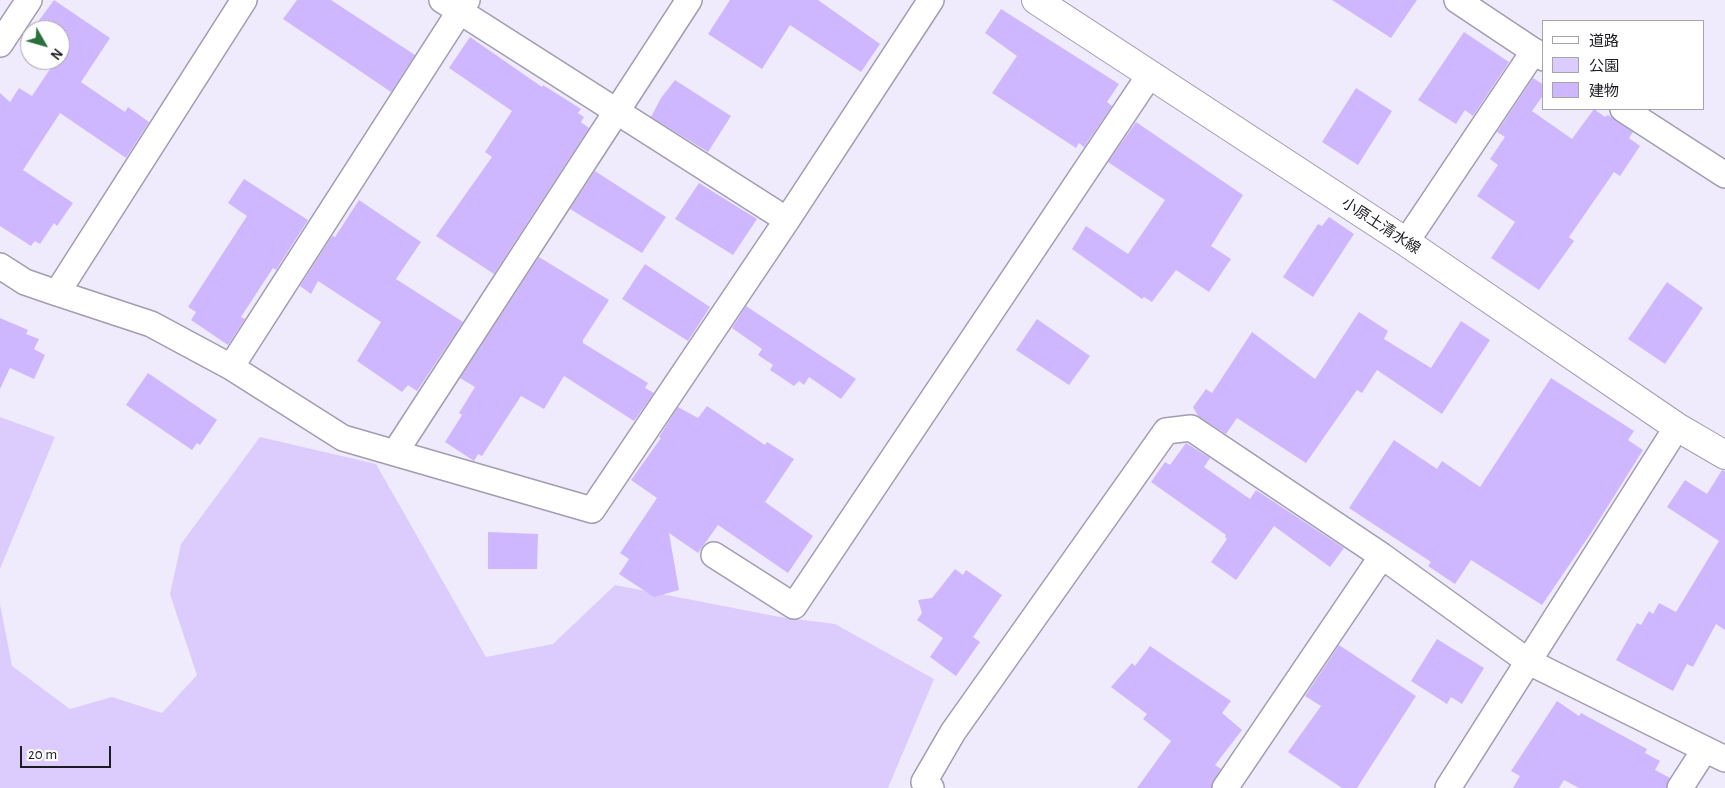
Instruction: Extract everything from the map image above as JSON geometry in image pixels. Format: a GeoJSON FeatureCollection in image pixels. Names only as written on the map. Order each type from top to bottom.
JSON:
{"type":"FeatureCollection","features":[{"type":"Feature","properties":{"kind":"main road","name":"小原土清水線"},"geometry":{"type":"LineString","coordinates":[[1043,2],[1149,76],[1406,242],[1677,427],[1725,455]]}},
{"type":"Feature","properties":{"kind":"street"},"geometry":{"type":"LineString","coordinates":[[0,44],[29,0]]}},
{"type":"Feature","properties":{"kind":"street"},"geometry":{"type":"LineString","coordinates":[[57,293],[244,0]]}},
{"type":"Feature","properties":{"kind":"street"},"geometry":{"type":"LineString","coordinates":[[396,451],[689,0]]}},
{"type":"Feature","properties":{"kind":"street"},"geometry":{"type":"LineString","coordinates":[[0,266],[25,282],[151,324],[231,367],[343,438],[396,451],[592,510],[787,220],[931,0]]}},
{"type":"Feature","properties":{"kind":"street"},"geometry":{"type":"LineString","coordinates":[[1406,242],[1539,54],[1457,0]]}},
{"type":"Feature","properties":{"kind":"street"},"geometry":{"type":"LineString","coordinates":[[231,367],[456,4],[617,112],[787,220]]}},
{"type":"Feature","properties":{"kind":"street"},"geometry":{"type":"LineString","coordinates":[[714,555],[794,606],[1149,76]]}},
{"type":"Feature","properties":{"kind":"street"},"geometry":{"type":"LineString","coordinates":[[1625,110],[1725,175]]}},
{"type":"Feature","properties":{"kind":"street"},"geometry":{"type":"LineString","coordinates":[[1448,788],[1677,427]]}},
{"type":"Feature","properties":{"kind":"street"},"geometry":{"type":"LineString","coordinates":[[931,788],[924,782],[953,732],[1166,430],[1191,428],[1382,556],[1529,662],[1715,754],[1680,788]]}},
{"type":"Feature","properties":{"kind":"street"},"geometry":{"type":"LineString","coordinates":[[1225,788],[1382,556]]}},
{"type":"Feature","properties":{"kind":"green space"},"geometry":{"type":"Polygon","coordinates":[[[0,417],[55,437],[0,569],[0,417]]]}},
{"type":"Feature","properties":{"kind":"green space"},"geometry":{"type":"Polygon","coordinates":[[[260,437],[376,464],[486,657],[553,644],[615,585],[780,617],[835,624],[934,679],[888,788],[0,788],[0,604],[12,666],[70,709],[112,697],[162,713],[197,675],[170,594],[181,544],[260,437]]]}},
{"type":"Feature","properties":{"kind":"building"},"geometry":{"type":"Polygon","coordinates":[[[54,0],[110,38],[81,82],[125,112],[128,107],[149,122],[126,158],[60,113],[23,170],[73,203],[57,226],[54,223],[40,244],[35,241],[31,246],[0,226],[0,93],[10,102],[19,88],[32,96],[49,70],[70,70],[70,20],[39,20],[54,0]]]}},
{"type":"Feature","properties":{"kind":"building"},"geometry":{"type":"Polygon","coordinates":[[[297,0],[331,0],[415,55],[391,92],[283,19],[297,0]]]}},
{"type":"Feature","properties":{"kind":"building"},"geometry":{"type":"Polygon","coordinates":[[[730,0],[818,0],[880,44],[861,72],[790,25],[762,69],[708,34],[730,0]]]}},
{"type":"Feature","properties":{"kind":"building"},"geometry":{"type":"Polygon","coordinates":[[[1332,0],[1417,0],[1391,38],[1332,0]]]}},
{"type":"Feature","properties":{"kind":"building"},"geometry":{"type":"Polygon","coordinates":[[[1001,9],[1119,84],[1107,102],[1112,106],[1084,147],[1079,143],[1076,148],[992,93],[1017,56],[985,33],[1001,9]]]}},
{"type":"Feature","properties":{"kind":"building"},"geometry":{"type":"Polygon","coordinates":[[[1464,32],[1509,62],[1473,116],[1465,110],[1456,124],[1418,100],[1464,32]]]}},
{"type":"Feature","properties":{"kind":"building"},"geometry":{"type":"Polygon","coordinates":[[[470,37],[542,87],[543,85],[581,109],[578,113],[584,117],[581,122],[589,128],[494,274],[436,236],[492,157],[485,152],[512,111],[449,68],[470,37]]]}},
{"type":"Feature","properties":{"kind":"building"},"geometry":{"type":"Polygon","coordinates":[[[1533,78],[1542,84],[1542,97],[1532,111],[1572,139],[1593,110],[1595,110],[1605,117],[1608,115],[1633,132],[1629,138],[1640,146],[1620,176],[1614,172],[1569,237],[1574,241],[1539,290],[1491,258],[1515,222],[1477,196],[1498,165],[1490,159],[1505,137],[1497,132],[1533,78]]]}},
{"type":"Feature","properties":{"kind":"building"},"geometry":{"type":"Polygon","coordinates":[[[675,80],[731,116],[708,152],[651,117],[661,98],[675,80]]]}},
{"type":"Feature","properties":{"kind":"building"},"geometry":{"type":"Polygon","coordinates":[[[1356,88],[1392,111],[1358,165],[1322,142],[1356,88]]]}},
{"type":"Feature","properties":{"kind":"building"},"geometry":{"type":"Polygon","coordinates":[[[1136,122],[1243,195],[1211,246],[1231,259],[1209,292],[1176,270],[1152,302],[1144,297],[1142,299],[1072,249],[1086,226],[1128,254],[1165,200],[1108,162],[1136,122]]]}},
{"type":"Feature","properties":{"kind":"building"},"geometry":{"type":"Polygon","coordinates":[[[595,171],[666,217],[642,253],[570,209],[595,171]]]}},
{"type":"Feature","properties":{"kind":"building"},"geometry":{"type":"Polygon","coordinates":[[[244,179],[308,220],[276,270],[273,268],[241,317],[245,319],[228,345],[191,320],[196,312],[188,307],[247,216],[228,203],[244,179]]]}},
{"type":"Feature","properties":{"kind":"building"},"geometry":{"type":"Polygon","coordinates":[[[699,183],[757,219],[733,255],[675,219],[699,183]]]}},
{"type":"Feature","properties":{"kind":"building"},"geometry":{"type":"Polygon","coordinates":[[[359,200],[421,242],[396,279],[463,322],[417,391],[408,385],[402,392],[357,361],[381,322],[318,281],[311,294],[300,286],[332,236],[335,237],[359,200]]]}},
{"type":"Feature","properties":{"kind":"building"},"geometry":{"type":"Polygon","coordinates":[[[1329,217],[1354,234],[1313,297],[1283,277],[1318,224],[1322,226],[1329,217]]]}},
{"type":"Feature","properties":{"kind":"building"},"geometry":{"type":"Polygon","coordinates":[[[539,257],[609,300],[583,340],[583,343],[648,383],[645,388],[654,393],[634,421],[564,376],[544,409],[521,396],[482,456],[478,454],[474,461],[445,442],[462,415],[459,413],[475,387],[460,378],[539,257]]]}},
{"type":"Feature","properties":{"kind":"building"},"geometry":{"type":"Polygon","coordinates":[[[645,264],[710,307],[688,341],[622,299],[645,264]]]}},
{"type":"Feature","properties":{"kind":"building"},"geometry":{"type":"Polygon","coordinates":[[[1667,282],[1703,308],[1665,364],[1628,339],[1667,282]]]}},
{"type":"Feature","properties":{"kind":"building"},"geometry":{"type":"Polygon","coordinates":[[[746,306],[856,379],[841,399],[809,377],[804,385],[799,381],[794,386],[770,370],[773,365],[758,355],[762,349],[732,328],[746,306]]]}},
{"type":"Feature","properties":{"kind":"building"},"geometry":{"type":"Polygon","coordinates":[[[1359,312],[1388,331],[1384,339],[1431,368],[1461,321],[1490,340],[1442,414],[1377,370],[1362,393],[1357,390],[1306,463],[1237,418],[1226,434],[1198,416],[1193,407],[1206,389],[1212,393],[1252,332],[1315,379],[1359,312]]]}},
{"type":"Feature","properties":{"kind":"building"},"geometry":{"type":"Polygon","coordinates":[[[0,318],[28,330],[26,334],[39,339],[34,349],[45,355],[34,379],[10,368],[0,389],[0,318]]]}},
{"type":"Feature","properties":{"kind":"building"},"geometry":{"type":"Polygon","coordinates":[[[1037,319],[1090,356],[1069,385],[1016,350],[1037,319]]]}},
{"type":"Feature","properties":{"kind":"building"},"geometry":{"type":"Polygon","coordinates":[[[148,373],[217,420],[200,445],[197,443],[192,450],[126,405],[148,373]]]}},
{"type":"Feature","properties":{"kind":"building"},"geometry":{"type":"Polygon","coordinates":[[[1551,378],[1634,431],[1628,440],[1643,450],[1591,533],[1542,605],[1471,560],[1455,584],[1428,566],[1431,562],[1349,508],[1394,440],[1437,469],[1442,461],[1480,487],[1551,378]]]}},
{"type":"Feature","properties":{"kind":"building"},"geometry":{"type":"Polygon","coordinates":[[[707,406],[765,445],[767,442],[794,459],[765,502],[813,536],[788,573],[718,525],[698,553],[669,533],[679,590],[654,597],[619,574],[629,559],[620,553],[657,498],[631,480],[661,438],[659,437],[678,407],[698,418],[707,406]]]}},
{"type":"Feature","properties":{"kind":"building"},"geometry":{"type":"Polygon","coordinates":[[[1186,443],[1210,458],[1204,467],[1250,499],[1256,490],[1344,548],[1330,567],[1274,526],[1236,580],[1211,562],[1227,539],[1226,535],[1151,482],[1165,462],[1170,465],[1186,443]]]}},
{"type":"Feature","properties":{"kind":"building"},"geometry":{"type":"Polygon","coordinates":[[[1722,470],[1725,471],[1725,630],[1716,624],[1693,667],[1687,664],[1673,691],[1616,660],[1637,623],[1641,625],[1649,611],[1653,614],[1659,603],[1676,612],[1719,541],[1667,507],[1685,480],[1707,494],[1722,470]]]}},
{"type":"Feature","properties":{"kind":"building"},"geometry":{"type":"Polygon","coordinates":[[[488,532],[538,534],[537,569],[488,569],[488,532]]]}},
{"type":"Feature","properties":{"kind":"building"},"geometry":{"type":"Polygon","coordinates":[[[955,569],[963,575],[966,570],[1002,595],[973,637],[980,642],[956,676],[930,657],[943,638],[917,620],[922,613],[918,600],[932,598],[955,569]]]}},
{"type":"Feature","properties":{"kind":"building"},"geometry":{"type":"Polygon","coordinates":[[[1437,639],[1484,668],[1462,704],[1451,697],[1447,704],[1411,681],[1437,639]]]}},
{"type":"Feature","properties":{"kind":"building"},"geometry":{"type":"Polygon","coordinates":[[[1339,645],[1416,696],[1357,788],[1342,788],[1288,752],[1321,706],[1305,696],[1339,645]]]}},
{"type":"Feature","properties":{"kind":"building"},"geometry":{"type":"Polygon","coordinates":[[[1150,646],[1231,701],[1222,713],[1242,730],[1215,765],[1221,769],[1211,788],[1137,788],[1171,741],[1143,719],[1147,714],[1111,687],[1132,663],[1135,666],[1150,646]]]}},
{"type":"Feature","properties":{"kind":"building"},"geometry":{"type":"Polygon","coordinates":[[[1557,701],[1579,716],[1581,713],[1647,749],[1645,753],[1660,761],[1655,770],[1670,778],[1666,788],[1579,788],[1564,780],[1559,788],[1513,788],[1520,776],[1511,771],[1557,701]]]}}]}
